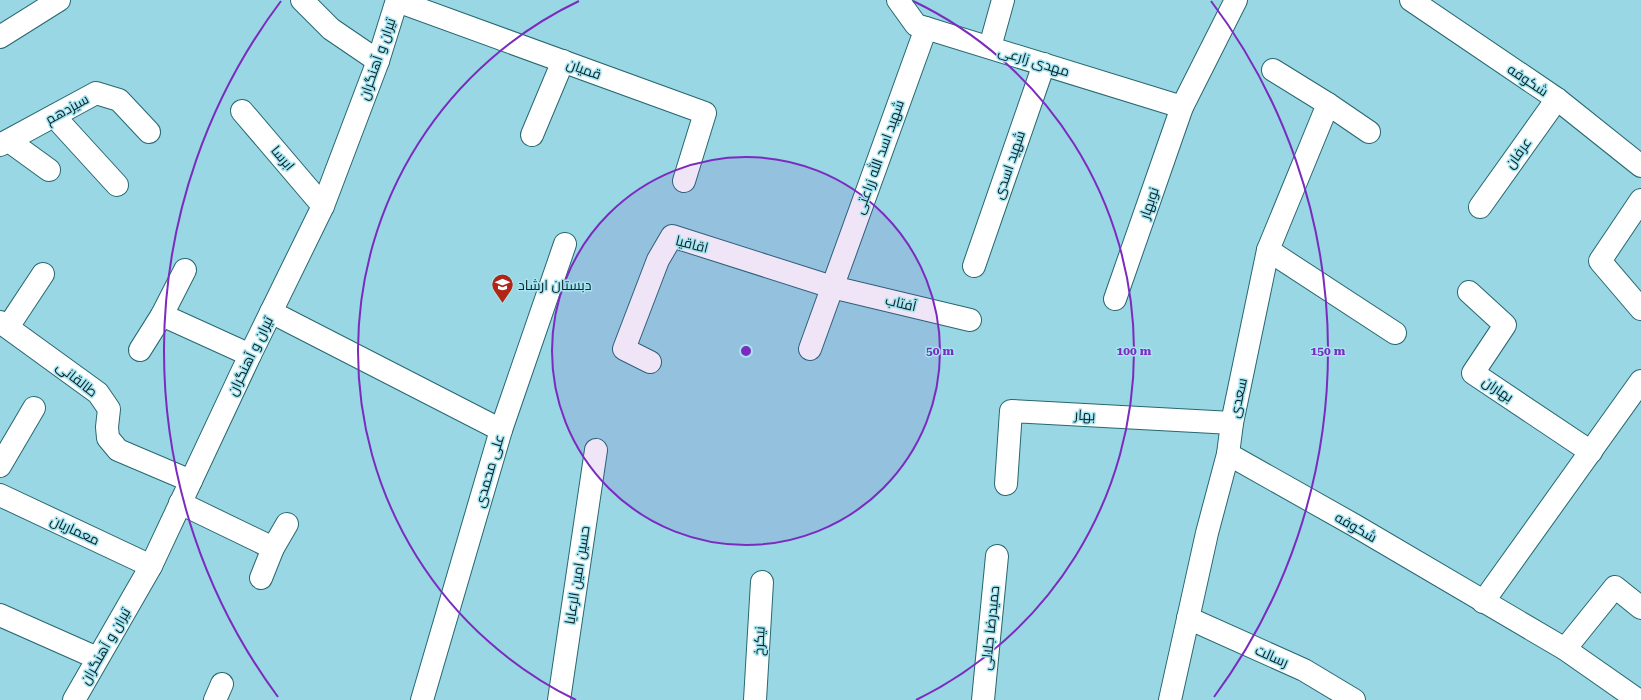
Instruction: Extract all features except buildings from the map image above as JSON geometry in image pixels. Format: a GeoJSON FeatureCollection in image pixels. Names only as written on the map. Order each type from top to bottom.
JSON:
{"type":"FeatureCollection","features":[{"type":"Feature","properties":{"kind":"street"},"geometry":{"type":"LineString","coordinates":[[302,0],[331,29],[378,62]]}},
{"type":"Feature","properties":{"kind":"street","name":"تیران و آهنگران"},"geometry":{"type":"LineString","coordinates":[[74,700],[151,566],[250,355],[323,206],[378,62],[397,0]]}},
{"type":"Feature","properties":{"kind":"street","name":"قمیان"},"geometry":{"type":"LineString","coordinates":[[397,0],[563,62],[706,113],[684,181]]}},
{"type":"Feature","properties":{"kind":"street","name":"مهدی زارعی"},"geometry":{"type":"LineString","coordinates":[[898,0],[916,25],[1182,107]]}},
{"type":"Feature","properties":{"kind":"street"},"geometry":{"type":"LineString","coordinates":[[990,47],[1003,0]]}},
{"type":"Feature","properties":{"kind":"street","name":"نوبهار"},"geometry":{"type":"LineString","coordinates":[[1115,299],[1182,107],[1236,0]]}},
{"type":"Feature","properties":{"kind":"street","name":"شکوفه"},"geometry":{"type":"LineString","coordinates":[[1411,0],[1557,99],[1641,166]]}},
{"type":"Feature","properties":{"kind":"street"},"geometry":{"type":"LineString","coordinates":[[0,37],[47,4]]}},
{"type":"Feature","properties":{"kind":"street","name":"شهید اسد الله زراعتی"},"geometry":{"type":"LineString","coordinates":[[810,349],[926,28]]}},
{"type":"Feature","properties":{"kind":"street"},"geometry":{"type":"LineString","coordinates":[[532,135],[563,62]]}},
{"type":"Feature","properties":{"kind":"street","name":"شهید اسدی"},"geometry":{"type":"LineString","coordinates":[[974,266],[1044,64]]}},
{"type":"Feature","properties":{"kind":"street"},"geometry":{"type":"LineString","coordinates":[[1273,70],[1370,132]]}},
{"type":"Feature","properties":{"kind":"street","name":"سیزدهم"},"geometry":{"type":"LineString","coordinates":[[4,143],[96,93],[119,100],[149,132]]}},
{"type":"Feature","properties":{"kind":"street","name":"عرفان"},"geometry":{"type":"LineString","coordinates":[[1480,206],[1557,99]]}},
{"type":"Feature","properties":{"kind":"street","name":"سعدی"},"geometry":{"type":"LineString","coordinates":[[1170,700],[1207,533],[1228,454],[1232,423],[1268,250],[1328,104]]}},
{"type":"Feature","properties":{"kind":"street","name":"ابرسا"},"geometry":{"type":"LineString","coordinates":[[242,111],[323,206]]}},
{"type":"Feature","properties":{"kind":"street"},"geometry":{"type":"LineString","coordinates":[[54,116],[117,185]]}},
{"type":"Feature","properties":{"kind":"street"},"geometry":{"type":"LineString","coordinates":[[4,143],[49,170]]}},
{"type":"Feature","properties":{"kind":"street"},"geometry":{"type":"LineString","coordinates":[[1641,200],[1600,261],[1641,309]]}},
{"type":"Feature","properties":{"kind":"street","name":"اقاقیا"},"geometry":{"type":"LineString","coordinates":[[650,362],[624,349],[658,260],[672,236],[832,287]]}},
{"type":"Feature","properties":{"kind":"street","name":"علی محمدی"},"geometry":{"type":"LineString","coordinates":[[422,700],[501,430],[565,244]]}},
{"type":"Feature","properties":{"kind":"street"},"geometry":{"type":"LineString","coordinates":[[1268,250],[1395,333]]}},
{"type":"Feature","properties":{"kind":"street"},"geometry":{"type":"LineString","coordinates":[[140,350],[162,315],[185,270]]}},
{"type":"Feature","properties":{"kind":"street"},"geometry":{"type":"LineString","coordinates":[[4,325],[43,274]]}},
{"type":"Feature","properties":{"kind":"street","name":"آفتاب"},"geometry":{"type":"LineString","coordinates":[[832,287],[970,320]]}},
{"type":"Feature","properties":{"kind":"street","name":"بهاران"},"geometry":{"type":"LineString","coordinates":[[1469,292],[1505,325],[1474,373],[1591,452]]}},
{"type":"Feature","properties":{"kind":"street"},"geometry":{"type":"LineString","coordinates":[[271,312],[501,430]]}},
{"type":"Feature","properties":{"kind":"street"},"geometry":{"type":"LineString","coordinates":[[162,315],[250,355]]}},
{"type":"Feature","properties":{"kind":"street","name":"طالقانی"},"geometry":{"type":"LineString","coordinates":[[4,325],[98,393],[109,409],[107,427],[108,438],[118,450],[191,481]]}},
{"type":"Feature","properties":{"kind":"street"},"geometry":{"type":"LineString","coordinates":[[1483,602],[1641,381]]}},
{"type":"Feature","properties":{"kind":"street"},"geometry":{"type":"LineString","coordinates":[[0,466],[34,408]]}},
{"type":"Feature","properties":{"kind":"street","name":"بهار"},"geometry":{"type":"LineString","coordinates":[[1006,484],[1011,411],[1232,423]]}},
{"type":"Feature","properties":{"kind":"street","name":"حسین امین الرعایا"},"geometry":{"type":"LineString","coordinates":[[559,700],[596,450]]}},
{"type":"Feature","properties":{"kind":"street","name":"شکوفه"},"geometry":{"type":"LineString","coordinates":[[1228,454],[1565,649],[1638,700]]}},
{"type":"Feature","properties":{"kind":"street","name":"معماریان"},"geometry":{"type":"LineString","coordinates":[[0,495],[151,566]]}},
{"type":"Feature","properties":{"kind":"street"},"geometry":{"type":"LineString","coordinates":[[180,503],[273,548]]}},
{"type":"Feature","properties":{"kind":"street"},"geometry":{"type":"LineString","coordinates":[[261,578],[273,548],[287,524]]}},
{"type":"Feature","properties":{"kind":"street","name":"حمیدرضا جلالی"},"geometry":{"type":"LineString","coordinates":[[983,700],[997,556]]}},
{"type":"Feature","properties":{"kind":"street","name":"نیکرخ"},"geometry":{"type":"LineString","coordinates":[[755,700],[762,582]]}},
{"type":"Feature","properties":{"kind":"street"},"geometry":{"type":"LineString","coordinates":[[1565,649],[1616,587],[1641,608]]}},
{"type":"Feature","properties":{"kind":"street"},"geometry":{"type":"LineString","coordinates":[[0,615],[97,658]]}},
{"type":"Feature","properties":{"kind":"street","name":"رسالت"},"geometry":{"type":"LineString","coordinates":[[1188,618],[1304,670],[1354,700]]}},
{"type":"Feature","properties":{"kind":"place","name":"دبستان ارشاد"},"geometry":{"type":"Point","coordinates":[502,304]}}]}
